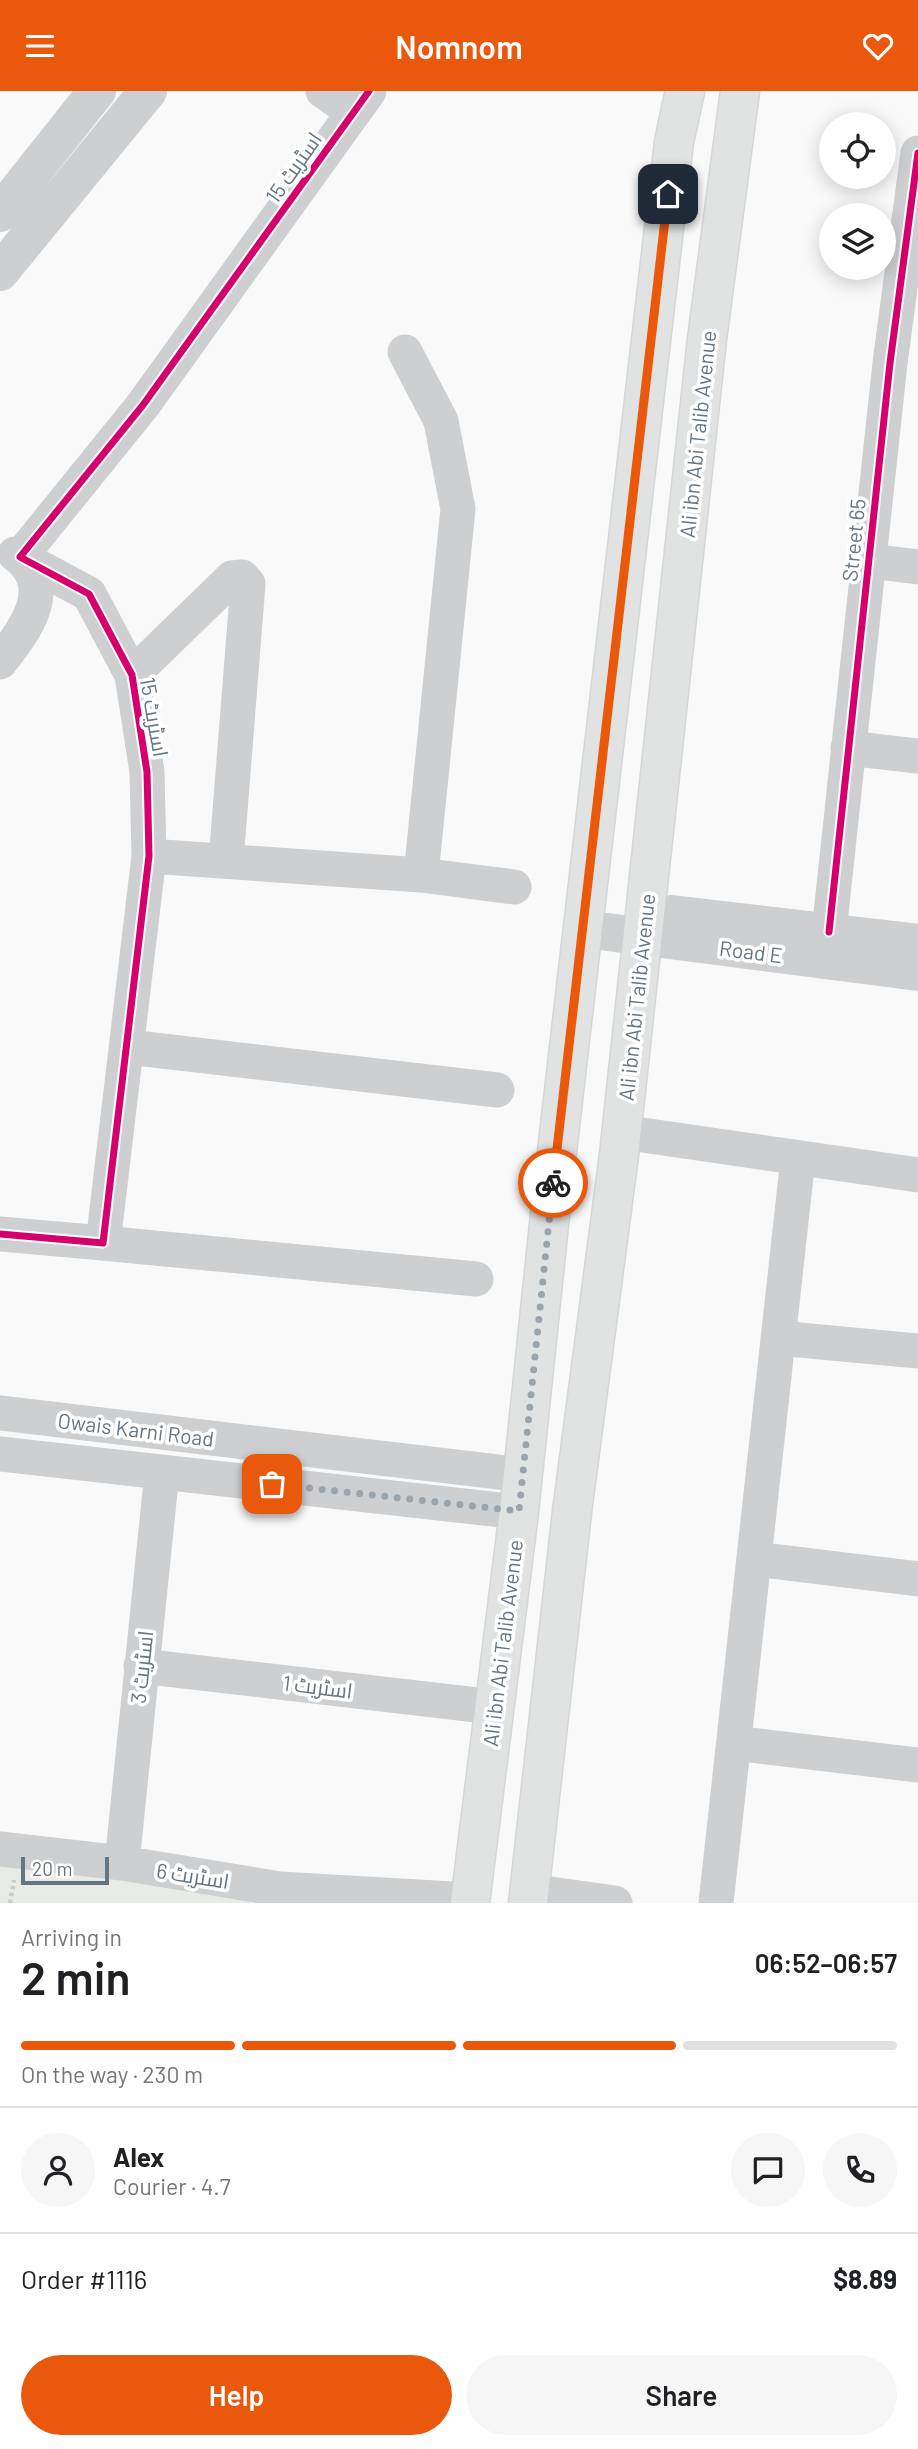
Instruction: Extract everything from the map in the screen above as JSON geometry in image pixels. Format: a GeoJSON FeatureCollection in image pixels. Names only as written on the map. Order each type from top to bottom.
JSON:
{"type":"FeatureCollection","features":[{"type":"Feature","properties":{"kind":"main road","name":"Ali ibn Abi Talib Avenue"},"geometry":{"type":"LineString","coordinates":[[470,1901],[521,1493],[552,1186],[672,156],[685,91]]}},
{"type":"Feature","properties":{"kind":"main road","name":"Ali ibn Abi Talib Avenue"},"geometry":{"type":"LineString","coordinates":[[528,1897],[572,1512],[622,1132],[706,339],[740,91]]}},
{"type":"Feature","properties":{"kind":"street"},"geometry":{"type":"LineString","coordinates":[[0,213],[97,91]]}},
{"type":"Feature","properties":{"kind":"street"},"geometry":{"type":"LineString","coordinates":[[0,272],[148,91]]}},
{"type":"Feature","properties":{"kind":"street"},"geometry":{"type":"LineString","coordinates":[[323,91],[361,102]]}},
{"type":"Feature","properties":{"kind":"street","name":"اسٹریٹ 15"},"geometry":{"type":"LineString","coordinates":[[103,1243],[149,856],[147,772],[132,675],[89,594],[10,550],[143,405],[361,102]]}},
{"type":"Feature","properties":{"kind":"street","name":"Street 65"},"geometry":{"type":"LineString","coordinates":[[829,932],[890,363],[918,153]]}},
{"type":"Feature","properties":{"kind":"street"},"geometry":{"type":"LineString","coordinates":[[405,352],[441,421],[458,509],[421,875]]}},
{"type":"Feature","properties":{"kind":"street"},"geometry":{"type":"LineString","coordinates":[[0,663],[24,632],[35,608],[34,582],[10,550]]}},
{"type":"Feature","properties":{"kind":"street"},"geometry":{"type":"LineString","coordinates":[[869,561],[918,566]]}},
{"type":"Feature","properties":{"kind":"street"},"geometry":{"type":"LineString","coordinates":[[132,675],[232,578],[242,577],[248,584],[226,861]]}},
{"type":"Feature","properties":{"kind":"street"},"geometry":{"type":"LineString","coordinates":[[848,748],[918,756]]}},
{"type":"Feature","properties":{"kind":"street"},"geometry":{"type":"LineString","coordinates":[[149,856],[421,875],[514,887]]}},
{"type":"Feature","properties":{"kind":"street","name":"Road E"},"geometry":{"type":"LineString","coordinates":[[585,917],[642,924],[918,972]]}},
{"type":"Feature","properties":{"kind":"street","name":"Road E"},"geometry":{"type":"LineString","coordinates":[[642,924],[829,932],[918,943]]}},
{"type":"Feature","properties":{"kind":"street"},"geometry":{"type":"LineString","coordinates":[[128,1047],[497,1090]]}},
{"type":"Feature","properties":{"kind":"street"},"geometry":{"type":"LineString","coordinates":[[622,1132],[918,1175]]}},
{"type":"Feature","properties":{"kind":"street"},"geometry":{"type":"LineString","coordinates":[[716,1903],[798,1158]]}},
{"type":"Feature","properties":{"kind":"street"},"geometry":{"type":"LineString","coordinates":[[0,1234],[476,1279]]}},
{"type":"Feature","properties":{"kind":"street"},"geometry":{"type":"LineString","coordinates":[[778,1338],[918,1351]]}},
{"type":"Feature","properties":{"kind":"street","name":"Owais Karni Road"},"geometry":{"type":"LineString","coordinates":[[0,1413],[521,1493]]}},
{"type":"Feature","properties":{"kind":"street","name":"Owais Karni Road"},"geometry":{"type":"LineString","coordinates":[[0,1454],[162,1472],[521,1493]]}},
{"type":"Feature","properties":{"kind":"street","name":"اسٹریٹ 3"},"geometry":{"type":"LineString","coordinates":[[122,1863],[162,1472]]}},
{"type":"Feature","properties":{"kind":"street"},"geometry":{"type":"LineString","coordinates":[[754,1559],[918,1580]]}},
{"type":"Feature","properties":{"kind":"street","name":"اسٹریٹ 1"},"geometry":{"type":"LineString","coordinates":[[141,1665],[494,1707]]}},
{"type":"Feature","properties":{"kind":"street"},"geometry":{"type":"LineString","coordinates":[[734,1743],[918,1765]]}},
{"type":"Feature","properties":{"kind":"street","name":"اسٹریٹ 6"},"geometry":{"type":"LineString","coordinates":[[0,1849],[122,1863],[280,1896],[470,1901]]}},
{"type":"Feature","properties":{"kind":"street"},"geometry":{"type":"LineString","coordinates":[[528,1897],[615,1903]]}},
{"type":"Feature","properties":{"kind":"shaded area"},"geometry":{"type":"Polygon","coordinates":[[[0,1863],[252,1899],[251,1903],[0,1903],[0,1863]]]}},
{"type":"Feature","properties":{"kind":"cycle path"},"geometry":{"type":"LineString","coordinates":[[0,1234],[103,1243],[149,856],[147,772],[132,675],[89,594],[20,557],[143,405],[369,91]]}},
{"type":"Feature","properties":{"kind":"cycle path"},"geometry":{"type":"LineString","coordinates":[[829,932],[890,363],[918,153]]}},
{"type":"Feature","properties":{"kind":"way so far"},"geometry":{"type":"LineString","coordinates":[[272,1484],[519,1511],[553,1183]]}},
{"type":"Feature","properties":{"kind":"route"},"geometry":{"type":"LineString","coordinates":[[553,1183],[668,194]]}}]}
